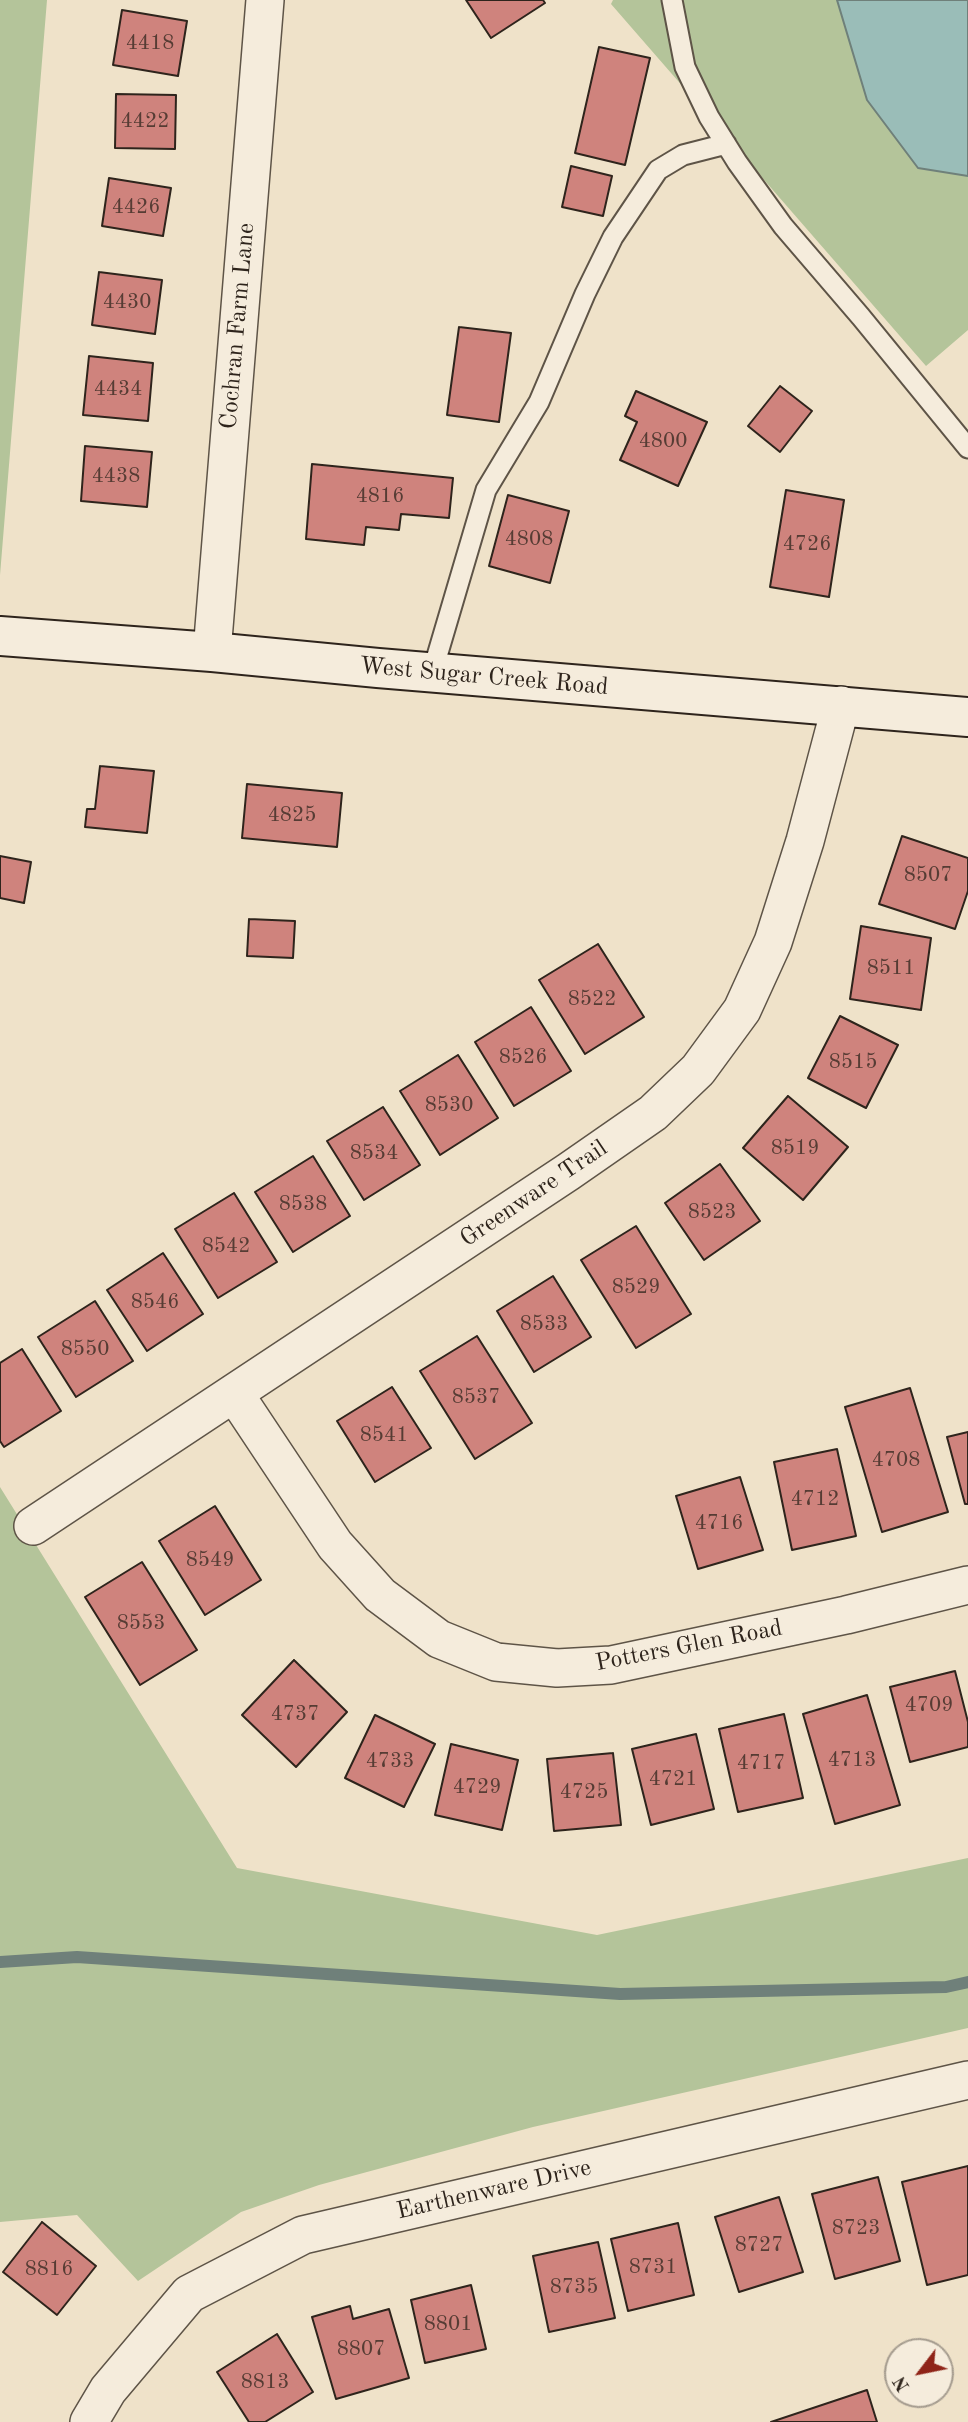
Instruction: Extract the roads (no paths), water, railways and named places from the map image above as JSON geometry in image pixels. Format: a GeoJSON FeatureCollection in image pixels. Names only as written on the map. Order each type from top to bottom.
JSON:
{"type":"FeatureCollection","features":[{"type":"Feature","properties":{"kind":"main road","name":"West Sugar Creek Road"},"geometry":{"type":"LineString","coordinates":[[0,636],[968,717]]}},
{"type":"Feature","properties":{"kind":"street","name":"Cochran Farm Lane"},"geometry":{"type":"LineString","coordinates":[[212,652],[265,0]]}},
{"type":"Feature","properties":{"kind":"street","name":"Greenware Trail"},"geometry":{"type":"LineString","coordinates":[[33,1526],[568,1172],[653,1113],[698,1070],[742,1010],[773,942],[805,841],[841,705]]}},
{"type":"Feature","properties":{"kind":"street","name":"Potters Glen Road"},"geometry":{"type":"LineString","coordinates":[[234,1393],[335,1545],[380,1595],[439,1639],[496,1662],[557,1668],[611,1665],[846,1615],[968,1585]]}},
{"type":"Feature","properties":{"kind":"street","name":"Earthenware Drive"},"geometry":{"type":"LineString","coordinates":[[89,2422],[108,2390],[189,2294],[303,2235],[968,2080]]}},
{"type":"Feature","properties":{"kind":"lane"},"geometry":{"type":"LineString","coordinates":[[672,0],[685,66],[709,117],[726,144],[783,226],[968,448]]}},
{"type":"Feature","properties":{"kind":"lane"},"geometry":{"type":"LineString","coordinates":[[432,673],[486,490],[539,402],[584,294],[613,237],[658,170],[683,155],[726,144]]}},
{"type":"Feature","properties":{"kind":"water"},"geometry":{"type":"Polygon","coordinates":[[[837,0],[968,0],[968,176],[918,168],[867,100],[837,0]]]}},
{"type":"Feature","properties":{"kind":"waterway"},"geometry":{"type":"LineString","coordinates":[[0,1962],[77,1957],[620,1994],[946,1987],[968,1982]]}}]}
